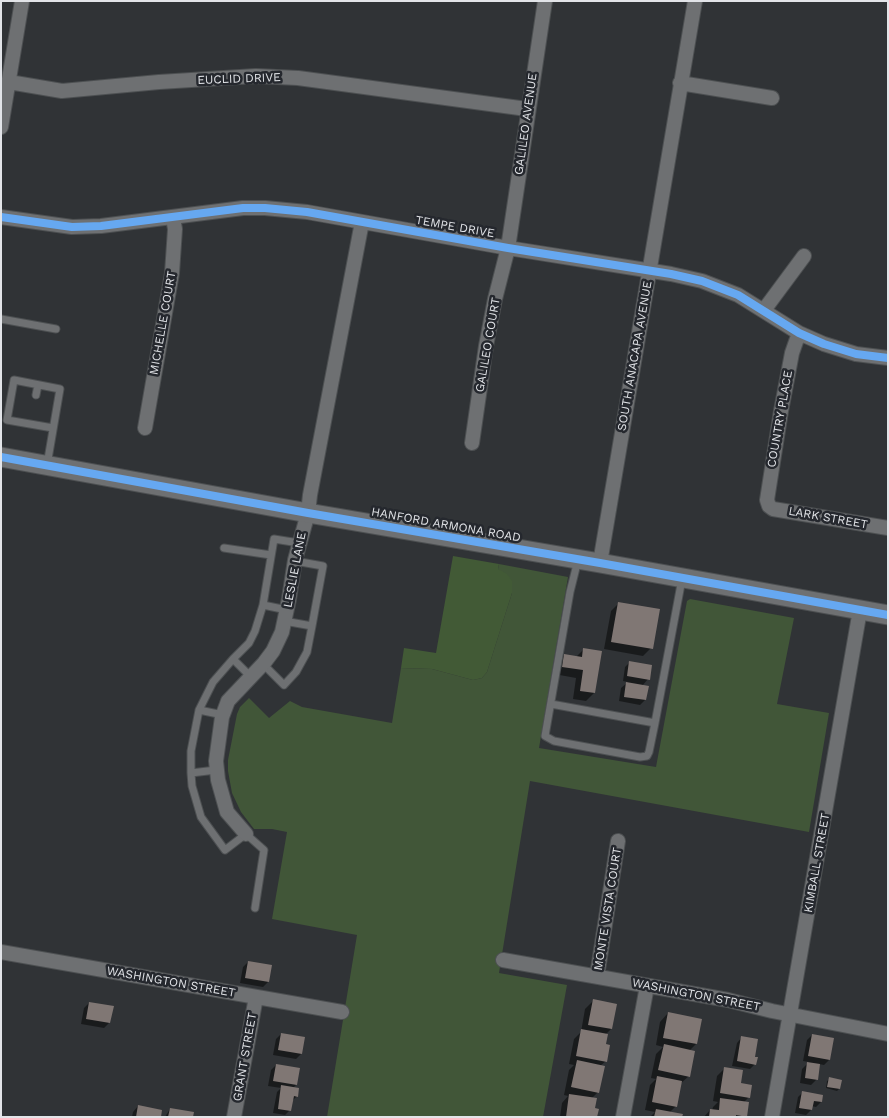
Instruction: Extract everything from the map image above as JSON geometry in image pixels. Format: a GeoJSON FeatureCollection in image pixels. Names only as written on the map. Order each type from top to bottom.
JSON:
{"type":"FeatureCollection","features":[{"type":"Feature","properties":{"kind":"main road","name":"HANFORD ARMONA ROAD"},"geometry":{"type":"LineString","coordinates":[[1,457],[888,615]]}},
{"type":"Feature","properties":{"kind":"street"},"geometry":{"type":"LineString","coordinates":[[1,127],[22,1]]}},
{"type":"Feature","properties":{"kind":"street","name":"GALILEO AVENUE"},"geometry":{"type":"LineString","coordinates":[[508,248],[527,109],[545,1]]}},
{"type":"Feature","properties":{"kind":"street","name":"SOUTH ANACAPA AVENUE"},"geometry":{"type":"LineString","coordinates":[[600,563],[695,1]]}},
{"type":"Feature","properties":{"kind":"street","name":"EUCLID DRIVE"},"geometry":{"type":"LineString","coordinates":[[9,82],[62,91],[256,76],[298,78],[527,109]]}},
{"type":"Feature","properties":{"kind":"street"},"geometry":{"type":"LineString","coordinates":[[680,83],[772,98]]}},
{"type":"Feature","properties":{"kind":"street","name":"TEMPE DRIVE"},"geometry":{"type":"LineString","coordinates":[[1,217],[72,227],[101,226],[228,210],[265,208],[306,212],[508,248],[671,274],[715,285],[738,295],[799,333],[824,344],[856,354],[888,358]]}},
{"type":"Feature","properties":{"kind":"street","name":"MICHELLE COURT"},"geometry":{"type":"LineString","coordinates":[[144,428],[172,273],[173,218]]}},
{"type":"Feature","properties":{"kind":"street","name":"LESLIE LANE"},"geometry":{"type":"LineString","coordinates":[[246,834],[228,812],[216,770],[223,714],[232,695],[251,677],[273,651],[282,632],[295,561],[308,513],[362,222]]}},
{"type":"Feature","properties":{"kind":"street","name":"GALILEO COURT"},"geometry":{"type":"LineString","coordinates":[[472,443],[486,346],[495,299],[508,248]]}},
{"type":"Feature","properties":{"kind":"street"},"geometry":{"type":"LineString","coordinates":[[764,310],[804,256]]}},
{"type":"Feature","properties":{"kind":"street","name":"COUNTRY PLACE"},"geometry":{"type":"LineString","coordinates":[[769,506],[767,500],[781,410],[792,353],[799,333]]}},
{"type":"Feature","properties":{"kind":"street","name":"LARK STREET"},"geometry":{"type":"LineString","coordinates":[[769,506],[773,509],[888,528]]}},
{"type":"Feature","properties":{"kind":"street","name":"KIMBALL STREET"},"geometry":{"type":"LineString","coordinates":[[772,1117],[860,610]]}},
{"type":"Feature","properties":{"kind":"street","name":"MONTE VISTA COURT"},"geometry":{"type":"LineString","coordinates":[[597,976],[618,841]]}},
{"type":"Feature","properties":{"kind":"street","name":"WASHINGTON STREET"},"geometry":{"type":"LineString","coordinates":[[1,952],[342,1012]]}},
{"type":"Feature","properties":{"kind":"street","name":"WASHINGTON STREET"},"geometry":{"type":"LineString","coordinates":[[503,960],[751,1004],[888,1034]]}},
{"type":"Feature","properties":{"kind":"street"},"geometry":{"type":"LineString","coordinates":[[623,1117],[647,986]]}},
{"type":"Feature","properties":{"kind":"street","name":"GRANT STREET"},"geometry":{"type":"LineString","coordinates":[[234,1117],[256,997]]}},
{"type":"Feature","properties":{"kind":"lane"},"geometry":{"type":"LineString","coordinates":[[1,319],[56,329]]}},
{"type":"Feature","properties":{"kind":"lane"},"geometry":{"type":"LineString","coordinates":[[47,465],[60,388],[14,380],[4,420],[31,421],[53,428]]}},
{"type":"Feature","properties":{"kind":"lane"},"geometry":{"type":"LineString","coordinates":[[36,395],[38,385]]}},
{"type":"Feature","properties":{"kind":"lane"},"geometry":{"type":"LineString","coordinates":[[255,908],[264,850],[246,834],[225,850],[201,817],[192,786],[191,751],[199,710],[213,682],[252,638],[263,605],[274,539],[299,543]]}},
{"type":"Feature","properties":{"kind":"lane"},"geometry":{"type":"LineString","coordinates":[[224,548],[271,554]]}},
{"type":"Feature","properties":{"kind":"lane"},"geometry":{"type":"LineString","coordinates":[[578,559],[545,736],[554,741],[640,757],[647,756],[649,752],[682,578]]}},
{"type":"Feature","properties":{"kind":"lane"},"geometry":{"type":"LineString","coordinates":[[263,664],[284,684],[296,672],[307,652],[323,566],[295,561]]}},
{"type":"Feature","properties":{"kind":"lane"},"geometry":{"type":"LineString","coordinates":[[263,605],[312,626]]}},
{"type":"Feature","properties":{"kind":"lane"},"geometry":{"type":"LineString","coordinates":[[233,659],[251,677]]}},
{"type":"Feature","properties":{"kind":"lane"},"geometry":{"type":"LineString","coordinates":[[551,704],[655,723]]}},
{"type":"Feature","properties":{"kind":"lane"},"geometry":{"type":"LineString","coordinates":[[199,710],[223,714]]}},
{"type":"Feature","properties":{"kind":"lane"},"geometry":{"type":"LineString","coordinates":[[191,773],[216,770]]}},
{"type":"Feature","properties":{"kind":"green space"},"geometry":{"type":"Polygon","coordinates":[[[453,556],[499,564],[498,569],[507,574],[512,581],[512,593],[487,672],[482,678],[473,680],[432,669],[401,668],[404,648],[436,653],[453,556]]]}},
{"type":"Feature","properties":{"kind":"green space"},"geometry":{"type":"Polygon","coordinates":[[[499,564],[568,577],[539,748],[656,767],[687,601],[690,599],[794,618],[777,704],[829,713],[809,832],[530,781],[499,973],[567,985],[543,1117],[327,1117],[357,935],[272,919],[287,832],[272,829],[254,829],[241,812],[232,793],[228,760],[237,714],[240,707],[249,698],[269,718],[290,701],[302,707],[392,723],[401,668],[432,669],[473,680],[482,678],[487,672],[512,593],[498,569],[499,564]]]}},
{"type":"Feature","properties":{"kind":"building"},"geometry":{"type":"Polygon","coordinates":[[[618,602],[660,609],[653,649],[611,642],[618,602]]]}},
{"type":"Feature","properties":{"kind":"building"},"geometry":{"type":"Polygon","coordinates":[[[583,648],[602,651],[595,693],[580,691],[583,670],[562,667],[564,654],[582,657],[583,648]]]}},
{"type":"Feature","properties":{"kind":"building"},"geometry":{"type":"Polygon","coordinates":[[[629,661],[652,665],[650,680],[627,676],[629,661]]]}},
{"type":"Feature","properties":{"kind":"building"},"geometry":{"type":"Polygon","coordinates":[[[626,682],[649,686],[646,700],[624,697],[626,682]]]}},
{"type":"Feature","properties":{"kind":"building"},"geometry":{"type":"Polygon","coordinates":[[[248,961],[272,965],[269,982],[245,978],[248,961]]]}},
{"type":"Feature","properties":{"kind":"building"},"geometry":{"type":"Polygon","coordinates":[[[593,999],[617,1004],[612,1029],[588,1025],[593,999]]]}},
{"type":"Feature","properties":{"kind":"building"},"geometry":{"type":"Polygon","coordinates":[[[89,1002],[114,1006],[110,1023],[86,1019],[89,1002]]]}},
{"type":"Feature","properties":{"kind":"building"},"geometry":{"type":"Polygon","coordinates":[[[668,1012],[702,1019],[697,1044],[663,1038],[668,1012]]]}},
{"type":"Feature","properties":{"kind":"building"},"geometry":{"type":"Polygon","coordinates":[[[581,1029],[608,1034],[606,1044],[610,1045],[607,1062],[576,1056],[581,1029]]]}},
{"type":"Feature","properties":{"kind":"building"},"geometry":{"type":"Polygon","coordinates":[[[281,1033],[305,1037],[302,1054],[278,1050],[281,1033]]]}},
{"type":"Feature","properties":{"kind":"building"},"geometry":{"type":"Polygon","coordinates":[[[812,1034],[834,1038],[830,1060],[808,1056],[812,1034]]]}},
{"type":"Feature","properties":{"kind":"building"},"geometry":{"type":"Polygon","coordinates":[[[741,1036],[758,1039],[755,1057],[758,1057],[756,1065],[737,1061],[741,1036]]]}},
{"type":"Feature","properties":{"kind":"building"},"geometry":{"type":"Polygon","coordinates":[[[664,1044],[695,1051],[690,1077],[658,1070],[664,1044]]]}},
{"type":"Feature","properties":{"kind":"building"},"geometry":{"type":"Polygon","coordinates":[[[577,1060],[605,1066],[599,1093],[571,1087],[577,1060]]]}},
{"type":"Feature","properties":{"kind":"building"},"geometry":{"type":"Polygon","coordinates":[[[807,1062],[820,1064],[818,1080],[805,1078],[807,1062]]]}},
{"type":"Feature","properties":{"kind":"building"},"geometry":{"type":"Polygon","coordinates":[[[276,1064],[300,1068],[297,1085],[273,1081],[276,1064]]]}},
{"type":"Feature","properties":{"kind":"building"},"geometry":{"type":"Polygon","coordinates":[[[724,1067],[743,1070],[741,1083],[752,1085],[750,1098],[720,1093],[724,1067]]]}},
{"type":"Feature","properties":{"kind":"building"},"geometry":{"type":"Polygon","coordinates":[[[657,1076],[682,1081],[677,1107],[652,1102],[657,1076]]]}},
{"type":"Feature","properties":{"kind":"building"},"geometry":{"type":"Polygon","coordinates":[[[829,1077],[842,1080],[840,1089],[827,1087],[829,1077]]]}},
{"type":"Feature","properties":{"kind":"building"},"geometry":{"type":"Polygon","coordinates":[[[281,1085],[299,1088],[298,1097],[294,1096],[291,1111],[278,1109],[281,1085]]]}},
{"type":"Feature","properties":{"kind":"building"},"geometry":{"type":"Polygon","coordinates":[[[802,1091],[823,1095],[822,1102],[814,1101],[812,1110],[799,1108],[802,1091]]]}},
{"type":"Feature","properties":{"kind":"building"},"geometry":{"type":"Polygon","coordinates":[[[569,1094],[597,1098],[595,1108],[599,1109],[597,1117],[566,1117],[569,1094]]]}},
{"type":"Feature","properties":{"kind":"building"},"geometry":{"type":"Polygon","coordinates":[[[720,1098],[749,1102],[747,1117],[736,1115],[736,1117],[709,1117],[710,1109],[719,1110],[720,1098]]]}},
{"type":"Feature","properties":{"kind":"building"},"geometry":{"type":"Polygon","coordinates":[[[138,1105],[162,1110],[161,1117],[136,1117],[138,1105]]]}},
{"type":"Feature","properties":{"kind":"building"},"geometry":{"type":"Polygon","coordinates":[[[170,1108],[194,1112],[193,1117],[168,1117],[170,1108]]]}},
{"type":"Feature","properties":{"kind":"building"},"geometry":{"type":"Polygon","coordinates":[[[656,1109],[683,1114],[682,1117],[654,1117],[656,1109]]]}},
{"type":"Feature","properties":{"kind":"cycle path"},"geometry":{"type":"LineString","coordinates":[[1,217],[72,227],[101,226],[243,208],[307,212],[508,248],[671,274],[702,281],[738,295],[799,333],[824,344],[856,354],[888,358]]}},
{"type":"Feature","properties":{"kind":"cycle path"},"geometry":{"type":"LineString","coordinates":[[1,457],[888,615]]}}]}
